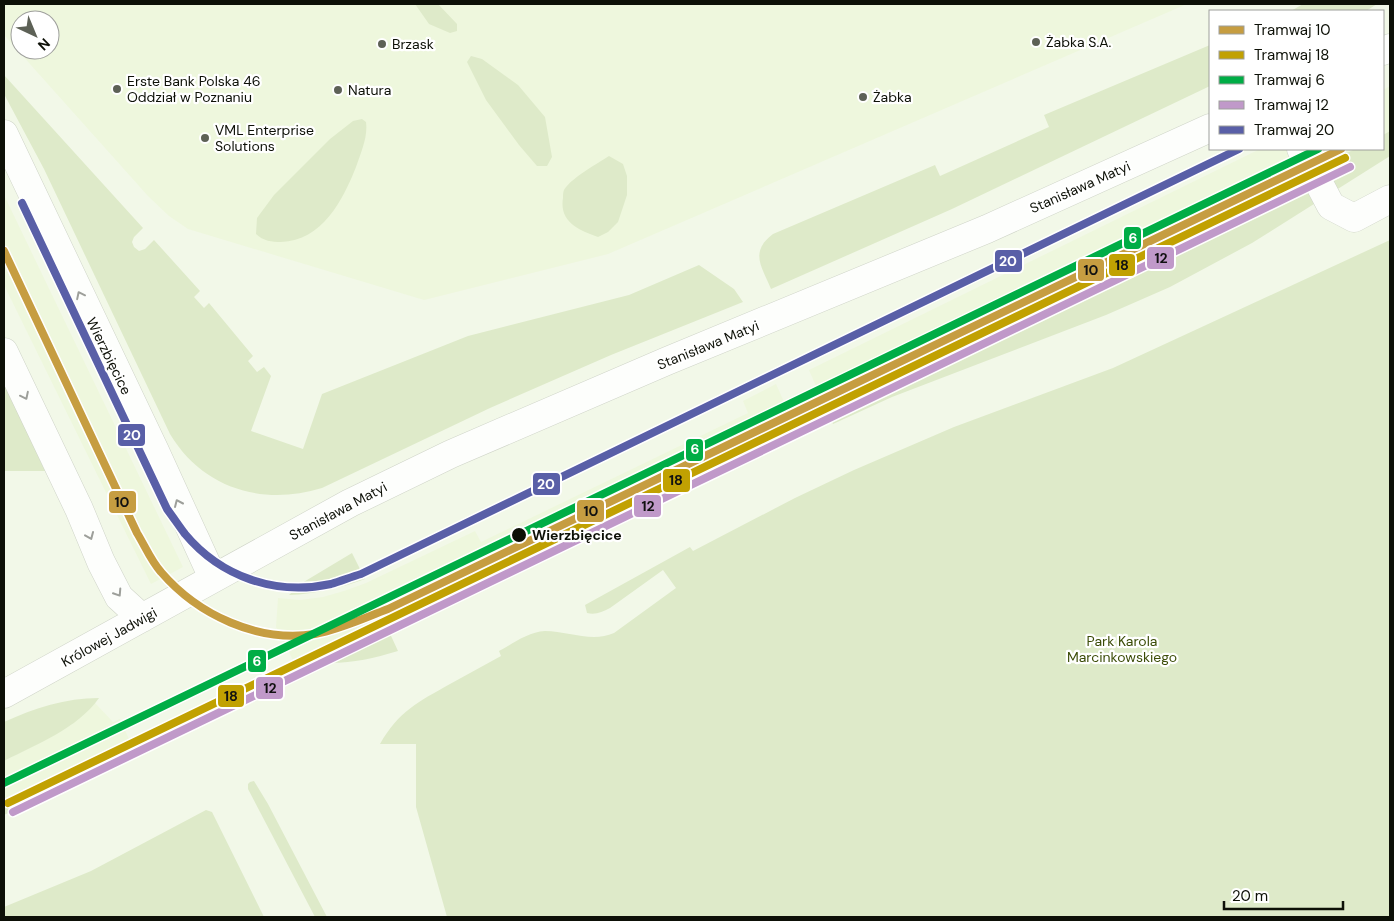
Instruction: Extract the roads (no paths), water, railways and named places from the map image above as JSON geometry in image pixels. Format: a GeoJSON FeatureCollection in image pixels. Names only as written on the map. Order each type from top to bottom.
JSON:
{"type":"FeatureCollection","features":[{"type":"Feature","properties":{"kind":"street","name":"Stanisława Matyi"},"geometry":{"type":"LineString","coordinates":[[213,578],[350,503],[451,454],[614,383],[987,228],[1209,128]]}},
{"type":"Feature","properties":{"kind":"street","name":"Wierzbięcice"},"geometry":{"type":"LineString","coordinates":[[4,134],[155,451],[213,578]]}},
{"type":"Feature","properties":{"kind":"street"},"geometry":{"type":"LineString","coordinates":[[1302,150],[1331,206],[1354,218],[1390,199]]}},
{"type":"Feature","properties":{"kind":"street"},"geometry":{"type":"LineString","coordinates":[[5,356],[79,509],[101,562],[118,596],[142,618]]}},
{"type":"Feature","properties":{"kind":"street","name":"Królowej Jadwigi"},"geometry":{"type":"LineString","coordinates":[[4,694],[213,578]]}},
{"type":"Feature","properties":{"kind":"tram line","name":"20"},"geometry":{"type":"LineString","coordinates":[[22,203],[167,509],[185,534],[215,562],[251,580],[270,585],[310,587],[331,584],[361,574],[1237,150]]}},
{"type":"Feature","properties":{"kind":"tram line","name":"6"},"geometry":{"type":"LineString","coordinates":[[4,783],[1316,150]]}},
{"type":"Feature","properties":{"kind":"tram line","name":"10"},"geometry":{"type":"LineString","coordinates":[[4,251],[137,533],[157,568],[176,587],[211,613],[251,630],[294,636],[315,634],[334,629],[388,609],[1339,150]]}},
{"type":"Feature","properties":{"kind":"tram line","name":"18"},"geometry":{"type":"LineString","coordinates":[[8,803],[1345,158]]}},
{"type":"Feature","properties":{"kind":"tram line","name":"12"},"geometry":{"type":"LineString","coordinates":[[13,812],[1350,167]]}},
{"type":"Feature","properties":{"kind":"place","name":"Żabka S.A."},"geometry":{"type":"Point","coordinates":[1036,42]}},
{"type":"Feature","properties":{"kind":"place","name":"Brzask"},"geometry":{"type":"Point","coordinates":[382,44]}},
{"type":"Feature","properties":{"kind":"place","name":"Erste Bank Polska 46 Oddział w Poznaniu"},"geometry":{"type":"Point","coordinates":[117,89]}},
{"type":"Feature","properties":{"kind":"place","name":"Natura"},"geometry":{"type":"Point","coordinates":[338,90]}},
{"type":"Feature","properties":{"kind":"place","name":"Żabka"},"geometry":{"type":"Point","coordinates":[863,97]}},
{"type":"Feature","properties":{"kind":"place","name":"VML Enterprise Solutions"},"geometry":{"type":"Point","coordinates":[205,138]}},
{"type":"Feature","properties":{"kind":"place","name":"Wierzbięcice"},"geometry":{"type":"Point","coordinates":[519,535]}},
{"type":"Feature","properties":{"kind":"park label","name":"Park Karola Marcinkowskiego"},"geometry":{"type":"Point","coordinates":[1122,650]}}]}
